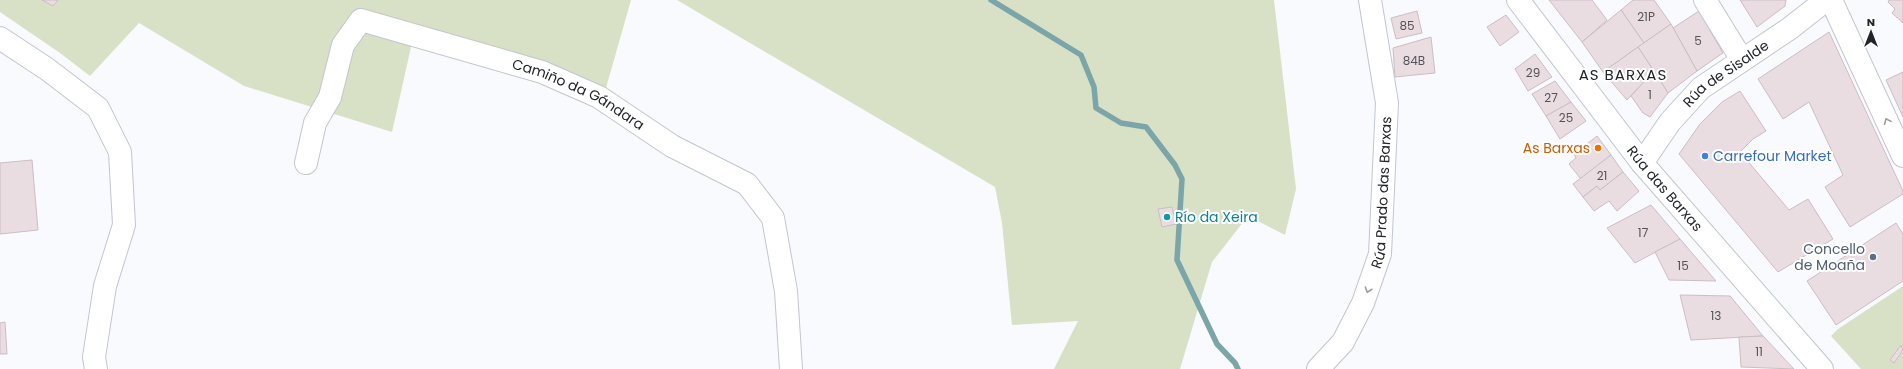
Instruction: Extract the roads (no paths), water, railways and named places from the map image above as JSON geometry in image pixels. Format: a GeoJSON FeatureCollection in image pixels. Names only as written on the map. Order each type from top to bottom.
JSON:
{"type":"FeatureCollection","features":[{"type":"Feature","properties":{"kind":"street","name":"Rúa Prado das Barxas"},"geometry":{"type":"LineString","coordinates":[[1318,369],[1343,342],[1363,303],[1380,254],[1387,103],[1370,0]]}},
{"type":"Feature","properties":{"kind":"street","name":"Rúa das Barxas"},"geometry":{"type":"LineString","coordinates":[[1518,0],[1642,163],[1822,369]]}},
{"type":"Feature","properties":{"kind":"street"},"geometry":{"type":"LineString","coordinates":[[1704,0],[1742,60]]}},
{"type":"Feature","properties":{"kind":"street","name":"Rúa de Sisalde"},"geometry":{"type":"LineString","coordinates":[[1642,163],[1670,122],[1701,88],[1789,29],[1826,0]]}},
{"type":"Feature","properties":{"kind":"street"},"geometry":{"type":"LineString","coordinates":[[1832,0],[1903,156]]}},
{"type":"Feature","properties":{"kind":"street","name":"Camiño da Gándara"},"geometry":{"type":"LineString","coordinates":[[306,163],[315,123],[330,97],[343,45],[361,20],[542,72],[599,97],[672,146],[747,184],[773,218],[786,291],[791,369]]}},
{"type":"Feature","properties":{"kind":"street"},"geometry":{"type":"LineString","coordinates":[[0,38],[47,69],[98,108],[120,152],[124,225],[105,286],[94,357],[96,369]]}},
{"type":"Feature","properties":{"kind":"waterway"},"geometry":{"type":"LineString","coordinates":[[991,0],[1081,55],[1094,87],[1096,108],[1121,123],[1146,127],[1175,165],[1182,179],[1177,260],[1217,344],[1235,363],[1238,369]]}},
{"type":"Feature","properties":{"kind":"place","name":"As Barxas"},"geometry":{"type":"Point","coordinates":[1598,148]}},
{"type":"Feature","properties":{"kind":"place","name":"Carrefour Market"},"geometry":{"type":"Point","coordinates":[1705,156]}},
{"type":"Feature","properties":{"kind":"place","name":"Río da Xeira"},"geometry":{"type":"Point","coordinates":[1167,217]}},
{"type":"Feature","properties":{"kind":"place","name":"Concello de Moaña"},"geometry":{"type":"Point","coordinates":[1873,257]}},
{"type":"Feature","properties":{"kind":"district","name":"AS BARXAS"},"geometry":{"type":"Point","coordinates":[1623,75]}}]}
